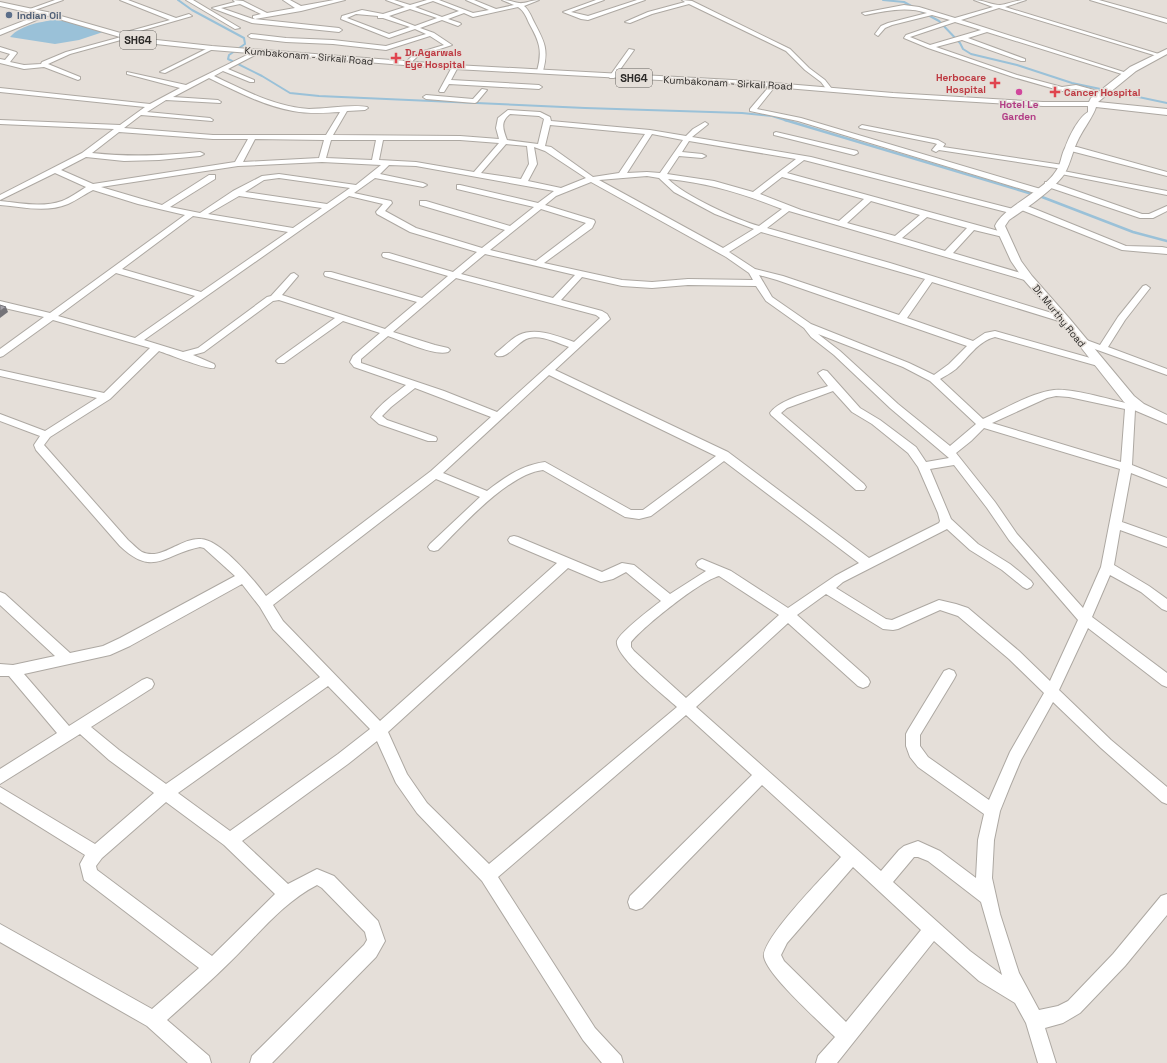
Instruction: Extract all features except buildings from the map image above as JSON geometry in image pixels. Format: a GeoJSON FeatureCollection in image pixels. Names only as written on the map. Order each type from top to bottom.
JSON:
{"type":"FeatureCollection","features":[{"type":"Feature","properties":{"kind":"highway","name":"Kumbakonam - Sirkali Road"},"geometry":{"type":"LineString","coordinates":[[0,4],[45,13]]}},
{"type":"Feature","properties":{"kind":"highway"},"geometry":{"type":"LineString","coordinates":[[26,21],[32,10]]}},
{"type":"Feature","properties":{"kind":"highway"},"geometry":{"type":"LineString","coordinates":[[0,34],[45,13]]}},
{"type":"Feature","properties":{"kind":"highway"},"geometry":{"type":"LineString","coordinates":[[26,21],[61,17]]}},
{"type":"Feature","properties":{"kind":"main road","name":"Kumbakonam - Sirkali Road"},"geometry":{"type":"LineString","coordinates":[[45,13],[137,40],[268,53],[407,64],[540,71],[612,77],[771,84],[893,95],[1030,104],[1093,102],[1167,112]]}},
{"type":"Feature","properties":{"kind":"main road"},"geometry":{"type":"LineString","coordinates":[[1063,166],[1070,148],[1086,117],[1090,114],[1093,102],[1133,69],[1167,51]]}},
{"type":"Feature","properties":{"kind":"main road"},"geometry":{"type":"LineString","coordinates":[[1004,234],[1020,208],[1040,193],[1063,166],[1093,119],[1090,114]]}},
{"type":"Feature","properties":{"kind":"main road","name":"Dr. Murthy Road"},"geometry":{"type":"LineString","coordinates":[[1004,234],[1016,261],[1028,278],[1065,320],[1098,363],[1135,407],[1167,420]]}},
{"type":"Feature","properties":{"kind":"main road","name":"Dr. Murthy Road"},"geometry":{"type":"LineString","coordinates":[[1124,393],[1167,415]]}},
{"type":"Feature","properties":{"kind":"street"},"geometry":{"type":"LineString","coordinates":[[32,10],[60,0]]}},
{"type":"Feature","properties":{"kind":"street"},"geometry":{"type":"LineString","coordinates":[[122,0],[176,20]]}},
{"type":"Feature","properties":{"kind":"street"},"geometry":{"type":"LineString","coordinates":[[189,0],[237,28]]}},
{"type":"Feature","properties":{"kind":"street"},"geometry":{"type":"LineString","coordinates":[[286,0],[301,9]]}},
{"type":"Feature","properties":{"kind":"street"},"geometry":{"type":"LineString","coordinates":[[247,19],[301,9],[330,1],[342,0]]}},
{"type":"Feature","properties":{"kind":"street"},"geometry":{"type":"LineString","coordinates":[[389,0],[458,24]]}},
{"type":"Feature","properties":{"kind":"street"},"geometry":{"type":"LineString","coordinates":[[216,8],[252,21],[339,30],[433,0],[473,15],[497,11],[536,0]]}},
{"type":"Feature","properties":{"kind":"street"},"geometry":{"type":"LineString","coordinates":[[470,0],[497,11]]}},
{"type":"Feature","properties":{"kind":"street"},"geometry":{"type":"LineString","coordinates":[[504,0],[520,5],[529,16],[544,48],[544,59],[540,71]]}},
{"type":"Feature","properties":{"kind":"street"},"geometry":{"type":"LineString","coordinates":[[601,0],[566,12],[583,18],[588,18],[642,0]]}},
{"type":"Feature","properties":{"kind":"street"},"geometry":{"type":"LineString","coordinates":[[977,0],[1159,55]]}},
{"type":"Feature","properties":{"kind":"street"},"geometry":{"type":"LineString","coordinates":[[1023,0],[956,20],[908,36],[907,38],[968,61],[1056,88],[1080,88],[1105,91]]}},
{"type":"Feature","properties":{"kind":"street"},"geometry":{"type":"LineString","coordinates":[[1093,0],[1167,21]]}},
{"type":"Feature","properties":{"kind":"street"},"geometry":{"type":"LineString","coordinates":[[207,10],[238,1],[267,15]]}},
{"type":"Feature","properties":{"kind":"street"},"geometry":{"type":"LineString","coordinates":[[330,1],[362,12],[382,16],[416,28],[432,34],[449,45],[416,55],[407,64]]}},
{"type":"Feature","properties":{"kind":"street"},"geometry":{"type":"LineString","coordinates":[[628,22],[687,1],[788,50],[807,69],[823,81],[829,89]]}},
{"type":"Feature","properties":{"kind":"street"},"geometry":{"type":"LineString","coordinates":[[865,13],[909,7],[917,8],[1127,74]]}},
{"type":"Feature","properties":{"kind":"street"},"geometry":{"type":"LineString","coordinates":[[362,12],[344,17],[344,19],[389,36],[462,12]]}},
{"type":"Feature","properties":{"kind":"street"},"geometry":{"type":"LineString","coordinates":[[878,34],[882,27],[890,24],[934,13]]}},
{"type":"Feature","properties":{"kind":"street"},"geometry":{"type":"LineString","coordinates":[[44,65],[44,63],[50,60],[189,16]]}},
{"type":"Feature","properties":{"kind":"street"},"geometry":{"type":"LineString","coordinates":[[268,53],[308,27],[316,20]]}},
{"type":"Feature","properties":{"kind":"street"},"geometry":{"type":"LineString","coordinates":[[273,23],[251,36],[386,48],[432,34]]}},
{"type":"Feature","properties":{"kind":"street"},"geometry":{"type":"LineString","coordinates":[[327,42],[339,30]]}},
{"type":"Feature","properties":{"kind":"street"},"geometry":{"type":"LineString","coordinates":[[930,47],[986,30]]}},
{"type":"Feature","properties":{"kind":"street"},"geometry":{"type":"LineString","coordinates":[[962,38],[992,52],[1023,60]]}},
{"type":"Feature","properties":{"kind":"street"},"geometry":{"type":"LineString","coordinates":[[163,72],[212,48]]}},
{"type":"Feature","properties":{"kind":"street"},"geometry":{"type":"LineString","coordinates":[[0,49],[14,52],[3,62]]}},
{"type":"Feature","properties":{"kind":"street"},"geometry":{"type":"LineString","coordinates":[[612,77],[631,50]]}},
{"type":"Feature","properties":{"kind":"street"},"geometry":{"type":"LineString","coordinates":[[0,198],[85,155],[140,113],[164,98],[257,52]]}},
{"type":"Feature","properties":{"kind":"street"},"geometry":{"type":"LineString","coordinates":[[968,61],[982,56]]}},
{"type":"Feature","properties":{"kind":"street"},"geometry":{"type":"LineString","coordinates":[[3,62],[24,67],[44,65],[78,78]]}},
{"type":"Feature","properties":{"kind":"street"},"geometry":{"type":"LineString","coordinates":[[442,91],[455,67]]}},
{"type":"Feature","properties":{"kind":"street"},"geometry":{"type":"LineString","coordinates":[[223,69],[252,81]]}},
{"type":"Feature","properties":{"kind":"street"},"geometry":{"type":"LineString","coordinates":[[129,73],[185,87]]}},
{"type":"Feature","properties":{"kind":"street"},"geometry":{"type":"LineString","coordinates":[[209,76],[278,106],[306,111],[365,108]]}},
{"type":"Feature","properties":{"kind":"street"},"geometry":{"type":"LineString","coordinates":[[447,82],[539,87]]}},
{"type":"Feature","properties":{"kind":"street"},"geometry":{"type":"LineString","coordinates":[[426,97],[475,101],[490,84]]}},
{"type":"Feature","properties":{"kind":"street"},"geometry":{"type":"LineString","coordinates":[[771,84],[770,89],[752,110],[799,120],[930,158],[1040,193]]}},
{"type":"Feature","properties":{"kind":"street"},"geometry":{"type":"LineString","coordinates":[[1,90],[152,106]]}},
{"type":"Feature","properties":{"kind":"street"},"geometry":{"type":"LineString","coordinates":[[484,90],[531,92]]}},
{"type":"Feature","properties":{"kind":"street"},"geometry":{"type":"LineString","coordinates":[[164,98],[218,102]]}},
{"type":"Feature","properties":{"kind":"street"},"geometry":{"type":"LineString","coordinates":[[322,160],[328,138],[345,109]]}},
{"type":"Feature","properties":{"kind":"street"},"geometry":{"type":"LineString","coordinates":[[504,142],[499,128],[501,118],[508,112],[514,111],[545,116],[548,118],[541,146]]}},
{"type":"Feature","properties":{"kind":"street"},"geometry":{"type":"LineString","coordinates":[[140,113],[210,120]]}},
{"type":"Feature","properties":{"kind":"street"},"geometry":{"type":"LineString","coordinates":[[0,122],[48,122],[119,129],[202,152]]}},
{"type":"Feature","properties":{"kind":"street"},"geometry":{"type":"LineString","coordinates":[[546,123],[650,132],[811,159],[1020,208],[1126,248],[1138,250],[1148,248],[1167,251]]}},
{"type":"Feature","properties":{"kind":"street"},"geometry":{"type":"LineString","coordinates":[[662,176],[668,164],[677,154],[686,138],[706,124]]}},
{"type":"Feature","properties":{"kind":"street"},"geometry":{"type":"LineString","coordinates":[[862,127],[936,141],[941,144],[930,158]]}},
{"type":"Feature","properties":{"kind":"street"},"geometry":{"type":"LineString","coordinates":[[622,175],[650,132]]}},
{"type":"Feature","properties":{"kind":"street"},"geometry":{"type":"LineString","coordinates":[[776,134],[854,153]]}},
{"type":"Feature","properties":{"kind":"street"},"geometry":{"type":"LineString","coordinates":[[238,164],[253,138]]}},
{"type":"Feature","properties":{"kind":"street"},"geometry":{"type":"LineString","coordinates":[[85,155],[124,159],[159,158],[202,152],[253,138],[460,138],[541,146],[548,149],[592,179],[723,252],[752,271],[758,278],[759,283],[769,299],[807,326],[906,365],[934,379],[982,424],[1126,467],[1167,483]]}},
{"type":"Feature","properties":{"kind":"street"},"geometry":{"type":"LineString","coordinates":[[375,161],[380,138]]}},
{"type":"Feature","properties":{"kind":"street"},"geometry":{"type":"LineString","coordinates":[[476,174],[504,142]]}},
{"type":"Feature","properties":{"kind":"street"},"geometry":{"type":"LineString","coordinates":[[523,182],[533,169],[535,163],[530,144]]}},
{"type":"Feature","properties":{"kind":"street"},"geometry":{"type":"LineString","coordinates":[[811,159],[822,145]]}},
{"type":"Feature","properties":{"kind":"street"},"geometry":{"type":"LineString","coordinates":[[938,148],[1063,166],[1167,198]]}},
{"type":"Feature","properties":{"kind":"street"},"geometry":{"type":"LineString","coordinates":[[1074,149],[1167,174]]}},
{"type":"Feature","properties":{"kind":"street"},"geometry":{"type":"LineString","coordinates":[[185,173],[202,152]]}},
{"type":"Feature","properties":{"kind":"street"},"geometry":{"type":"LineString","coordinates":[[677,154],[702,156]]}},
{"type":"Feature","properties":{"kind":"street"},"geometry":{"type":"LineString","coordinates":[[754,195],[802,158]]}},
{"type":"Feature","properties":{"kind":"street"},"geometry":{"type":"LineString","coordinates":[[0,203],[43,207],[55,206],[66,202],[92,188],[116,182],[238,164],[322,160],[375,161],[416,164],[561,190]]}},
{"type":"Feature","properties":{"kind":"street"},"geometry":{"type":"LineString","coordinates":[[134,342],[348,194],[374,175],[388,162]]}},
{"type":"Feature","properties":{"kind":"street"},"geometry":{"type":"LineString","coordinates":[[55,170],[78,183],[92,188],[164,207],[295,231]]}},
{"type":"Feature","properties":{"kind":"street"},"geometry":{"type":"LineString","coordinates":[[781,174],[925,214],[1004,234]]}},
{"type":"Feature","properties":{"kind":"street"},"geometry":{"type":"LineString","coordinates":[[374,175],[423,185]]}},
{"type":"Feature","properties":{"kind":"street"},"geometry":{"type":"LineString","coordinates":[[499,416],[460,400],[357,365],[355,362],[356,358],[553,194],[592,179],[622,175],[662,176],[714,183],[754,195],[787,208],[1028,278]]}},
{"type":"Feature","properties":{"kind":"street"},"geometry":{"type":"LineString","coordinates":[[202,215],[255,181],[270,177],[279,176],[357,187]]}},
{"type":"Feature","properties":{"kind":"street"},"geometry":{"type":"LineString","coordinates":[[662,176],[670,185],[684,194],[718,212],[760,229],[930,278],[1065,320]]}},
{"type":"Feature","properties":{"kind":"street"},"geometry":{"type":"LineString","coordinates":[[164,207],[212,177]]}},
{"type":"Feature","properties":{"kind":"street"},"geometry":{"type":"LineString","coordinates":[[1048,184],[1142,216],[1150,216],[1167,208]]}},
{"type":"Feature","properties":{"kind":"street"},"geometry":{"type":"LineString","coordinates":[[460,187],[540,206],[587,220],[591,224],[538,263]]}},
{"type":"Feature","properties":{"kind":"street"},"geometry":{"type":"LineString","coordinates":[[236,193],[329,207]]}},
{"type":"Feature","properties":{"kind":"street"},"geometry":{"type":"LineString","coordinates":[[348,194],[388,203],[380,212],[413,230],[483,251],[580,274],[622,283],[759,283]]}},
{"type":"Feature","properties":{"kind":"street"},"geometry":{"type":"LineString","coordinates":[[840,224],[870,198]]}},
{"type":"Feature","properties":{"kind":"street"},"geometry":{"type":"LineString","coordinates":[[423,203],[511,229]]}},
{"type":"Feature","properties":{"kind":"street"},"geometry":{"type":"LineString","coordinates":[[723,252],[760,229],[787,208]]}},
{"type":"Feature","properties":{"kind":"street"},"geometry":{"type":"LineString","coordinates":[[2,350],[117,270],[192,213]]}},
{"type":"Feature","properties":{"kind":"street"},"geometry":{"type":"LineString","coordinates":[[896,239],[925,214]]}},
{"type":"Feature","properties":{"kind":"street"},"geometry":{"type":"LineString","coordinates":[[947,254],[973,226]]}},
{"type":"Feature","properties":{"kind":"street"},"geometry":{"type":"LineString","coordinates":[[265,604],[435,474],[605,319],[604,316],[599,313],[455,276],[386,255]]}},
{"type":"Feature","properties":{"kind":"street"},"geometry":{"type":"LineString","coordinates":[[117,270],[202,295]]}},
{"type":"Feature","properties":{"kind":"street"},"geometry":{"type":"LineString","coordinates":[[752,271],[780,278],[974,345]]}},
{"type":"Feature","properties":{"kind":"street"},"geometry":{"type":"LineString","coordinates":[[328,274],[424,302]]}},
{"type":"Feature","properties":{"kind":"street"},"geometry":{"type":"LineString","coordinates":[[555,301],[580,274]]}},
{"type":"Feature","properties":{"kind":"street"},"geometry":{"type":"LineString","coordinates":[[275,297],[294,276]]}},
{"type":"Feature","properties":{"kind":"street"},"geometry":{"type":"LineString","coordinates":[[902,319],[930,278]]}},
{"type":"Feature","properties":{"kind":"street"},"geometry":{"type":"LineString","coordinates":[[1102,349],[1121,318],[1146,288]]}},
{"type":"Feature","properties":{"kind":"street"},"geometry":{"type":"LineString","coordinates":[[183,355],[201,350],[270,299],[275,297],[285,297],[433,348],[445,350]]}},
{"type":"Feature","properties":{"kind":"street"},"geometry":{"type":"LineString","coordinates":[[0,304],[50,316],[134,342],[183,355],[210,366]]}},
{"type":"Feature","properties":{"kind":"street"},"geometry":{"type":"LineString","coordinates":[[281,361],[343,317]]}},
{"type":"Feature","properties":{"kind":"street"},"geometry":{"type":"LineString","coordinates":[[807,326],[814,336],[837,353],[894,406],[953,456],[991,505],[1013,537],[1085,619],[1167,681]]}},
{"type":"Feature","properties":{"kind":"street"},"geometry":{"type":"LineString","coordinates":[[934,379],[951,368],[974,345],[988,335],[995,334],[1098,363]]}},
{"type":"Feature","properties":{"kind":"street"},"geometry":{"type":"LineString","coordinates":[[500,354],[524,337],[530,335],[544,336],[576,346]]}},
{"type":"Feature","properties":{"kind":"street"},"geometry":{"type":"LineString","coordinates":[[1081,341],[1166,369]]}},
{"type":"Feature","properties":{"kind":"street"},"geometry":{"type":"LineString","coordinates":[[156,348],[106,397],[46,436],[39,445],[40,448],[90,506],[136,554],[153,558],[166,556],[190,545],[200,543],[208,545],[244,577],[265,604],[278,625],[380,730],[401,778],[422,808],[488,875],[589,1034],[614,1063]]}},
{"type":"Feature","properties":{"kind":"street"},"geometry":{"type":"LineString","coordinates":[[548,372],[724,455],[868,564]]}},
{"type":"Feature","properties":{"kind":"street"},"geometry":{"type":"LineString","coordinates":[[0,373],[106,397]]}},
{"type":"Feature","properties":{"kind":"street"},"geometry":{"type":"LineString","coordinates":[[822,373],[856,410],[876,422],[912,450],[923,466],[944,513],[946,521],[974,547],[1006,567],[1026,584]]}},
{"type":"Feature","properties":{"kind":"street"},"geometry":{"type":"LineString","coordinates":[[413,384],[387,405],[376,417],[383,422],[432,439]]}},
{"type":"Feature","properties":{"kind":"street"},"geometry":{"type":"LineString","coordinates":[[834,387],[782,406],[775,413],[860,488]]}},
{"type":"Feature","properties":{"kind":"street"},"geometry":{"type":"LineString","coordinates":[[923,466],[953,456],[982,424],[1044,395],[1056,393],[1135,407],[1126,467],[1107,567],[1052,691],[1015,757],[992,811],[986,840],[984,878],[1002,949],[1011,976],[1034,1020],[1047,1063]]}},
{"type":"Feature","properties":{"kind":"street"},"geometry":{"type":"LineString","coordinates":[[0,417],[46,436]]}},
{"type":"Feature","properties":{"kind":"street"},"geometry":{"type":"LineString","coordinates":[[434,547],[487,496],[529,467],[538,465],[545,466],[629,514],[639,515],[647,513],[724,455]]}},
{"type":"Feature","properties":{"kind":"street"},"geometry":{"type":"LineString","coordinates":[[435,474],[487,496]]}},
{"type":"Feature","properties":{"kind":"street"},"geometry":{"type":"LineString","coordinates":[[488,875],[686,707],[788,615],[839,579],[933,532],[943,526],[946,521]]}},
{"type":"Feature","properties":{"kind":"street"},"geometry":{"type":"LineString","coordinates":[[1116,524],[1167,543]]}},
{"type":"Feature","properties":{"kind":"street"},"geometry":{"type":"LineString","coordinates":[[514,540],[601,576],[606,577],[624,566],[630,568],[670,601]]}},
{"type":"Feature","properties":{"kind":"street"},"geometry":{"type":"LineString","coordinates":[[230,840],[343,759],[380,730],[567,562]]}},
{"type":"Feature","properties":{"kind":"street"},"geometry":{"type":"LineString","coordinates":[[702,564],[727,574],[788,615],[862,682]]}},
{"type":"Feature","properties":{"kind":"street"},"geometry":{"type":"LineString","coordinates":[[1107,567],[1145,589],[1167,606]]}},
{"type":"Feature","properties":{"kind":"street"},"geometry":{"type":"LineString","coordinates":[[719,571],[710,573],[670,601],[628,634],[624,641],[624,648],[628,655],[980,971],[1004,988],[1021,996]]}},
{"type":"Feature","properties":{"kind":"street"},"geometry":{"type":"LineString","coordinates":[[7,670],[105,651],[125,642],[244,577]]}},
{"type":"Feature","properties":{"kind":"street"},"geometry":{"type":"LineString","coordinates":[[826,588],[883,624],[893,625],[939,605],[963,612],[1014,655],[1106,744],[1167,797]]}},
{"type":"Feature","properties":{"kind":"street"},"geometry":{"type":"LineString","coordinates":[[0,597],[67,659]]}},
{"type":"Feature","properties":{"kind":"street"},"geometry":{"type":"LineString","coordinates":[[7,670],[67,734]]}},
{"type":"Feature","properties":{"kind":"street"},"geometry":{"type":"LineString","coordinates":[[949,675],[912,734],[911,744],[916,753],[924,762],[992,811]]}},
{"type":"Feature","properties":{"kind":"street"},"geometry":{"type":"LineString","coordinates":[[212,967],[90,874],[88,864],[96,853],[165,793],[329,678]]}},
{"type":"Feature","properties":{"kind":"street"},"geometry":{"type":"LineString","coordinates":[[0,777],[147,684]]}},
{"type":"Feature","properties":{"kind":"street"},"geometry":{"type":"LineString","coordinates":[[80,726],[114,755],[230,840],[288,894]]}},
{"type":"Feature","properties":{"kind":"street"},"geometry":{"type":"LineString","coordinates":[[636,902],[762,775]]}},
{"type":"Feature","properties":{"kind":"street"},"geometry":{"type":"LineString","coordinates":[[0,794],[96,853]]}},
{"type":"Feature","properties":{"kind":"street"},"geometry":{"type":"LineString","coordinates":[[882,883],[904,855],[910,851],[918,849],[934,856],[989,898]]}},
{"type":"Feature","properties":{"kind":"street"},"geometry":{"type":"LineString","coordinates":[[847,1036],[778,967],[773,960],[772,954],[781,937],[852,856]]}},
{"type":"Feature","properties":{"kind":"street"},"geometry":{"type":"LineString","coordinates":[[153,1020],[212,967],[288,894],[303,883],[317,877],[328,882],[372,927],[376,941],[370,951],[260,1063]]}},
{"type":"Feature","properties":{"kind":"street"},"geometry":{"type":"LineString","coordinates":[[1034,1020],[1050,1018],[1063,1014],[1074,1007],[1119,960],[1167,902]]}},
{"type":"Feature","properties":{"kind":"street"},"geometry":{"type":"LineString","coordinates":[[825,1063],[933,929]]}},
{"type":"Feature","properties":{"kind":"street"},"geometry":{"type":"LineString","coordinates":[[0,933],[153,1020],[202,1063]]}},
{"type":"Feature","properties":{"kind":"water"},"geometry":{"type":"Polygon","coordinates":[[[58,19],[98,29],[103,32],[79,40],[55,44],[10,37],[26,26],[58,19]]]}},
{"type":"Feature","properties":{"kind":"waterway"},"geometry":{"type":"LineString","coordinates":[[178,0],[192,10],[244,38],[245,44],[229,55],[228,59],[262,76],[290,93],[319,96],[585,108],[742,113],[772,116],[788,121]]}},
{"type":"Feature","properties":{"kind":"waterway"},"geometry":{"type":"LineString","coordinates":[[883,0],[904,2],[939,21],[960,43],[963,49],[971,54],[1017,65],[1072,83],[1167,103]]}},
{"type":"Feature","properties":{"kind":"waterway"},"geometry":{"type":"LineString","coordinates":[[785,120],[1042,197],[1133,232],[1167,241]]}},
{"type":"Feature","properties":{"kind":"place","name":"Indian Oil"},"geometry":{"type":"Point","coordinates":[9,15]}},
{"type":"Feature","properties":{"kind":"place","name":"Dr.Agarwals Eye Hospital"},"geometry":{"type":"Point","coordinates":[396,58]}},
{"type":"Feature","properties":{"kind":"place","name":"Herbocare Hospital"},"geometry":{"type":"Point","coordinates":[995,83]}},
{"type":"Feature","properties":{"kind":"place","name":"Hotel Le Garden"},"geometry":{"type":"Point","coordinates":[1019,92]}},
{"type":"Feature","properties":{"kind":"place","name":"Cancer Hospital"},"geometry":{"type":"Point","coordinates":[1055,92]}}]}
